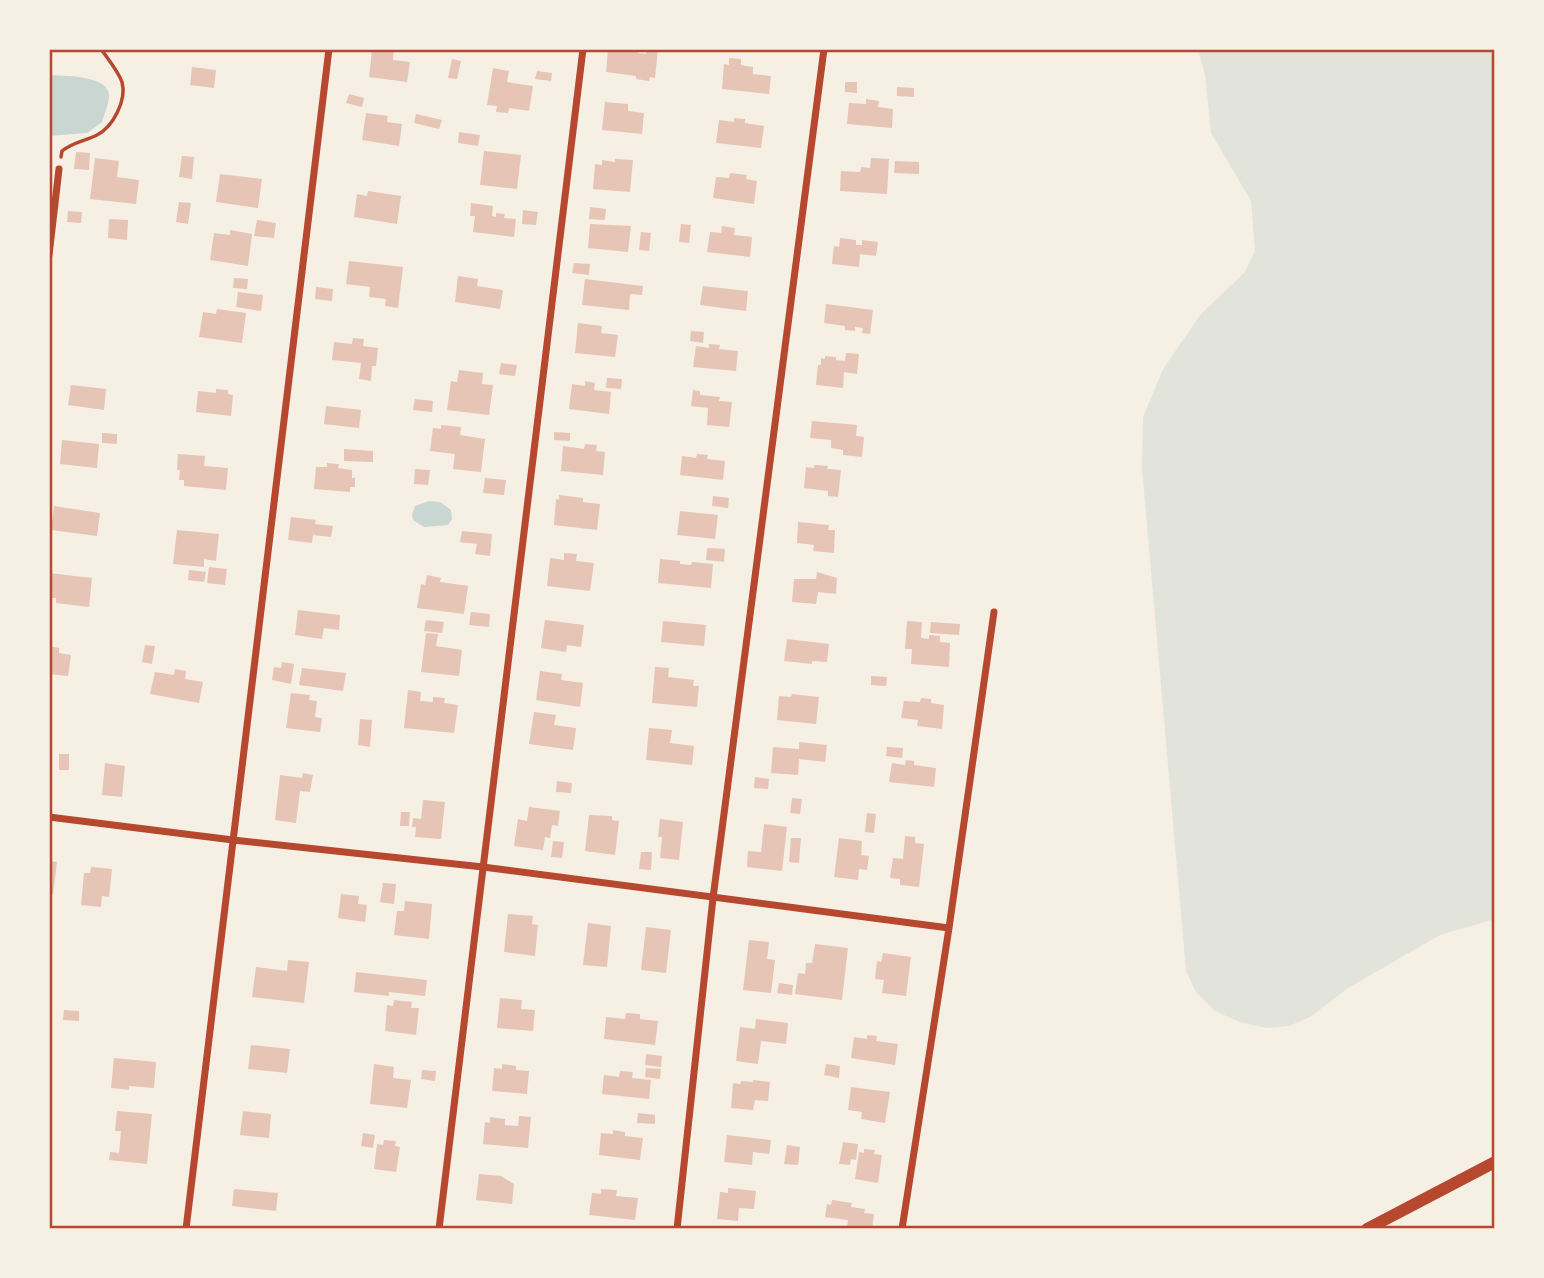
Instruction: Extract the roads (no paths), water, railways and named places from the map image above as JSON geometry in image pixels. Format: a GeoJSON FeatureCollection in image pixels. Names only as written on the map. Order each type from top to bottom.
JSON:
{"type":"FeatureCollection","features":[{"type":"Feature","properties":{"kind":"street"},"geometry":{"type":"LineString","coordinates":[[186,1229],[329,49]]}},
{"type":"Feature","properties":{"kind":"street"},"geometry":{"type":"LineString","coordinates":[[439,1229],[583,49]]}},
{"type":"Feature","properties":{"kind":"street"},"geometry":{"type":"LineString","coordinates":[[677,1229],[713,898],[824,49]]}},
{"type":"Feature","properties":{"kind":"street"},"geometry":{"type":"LineString","coordinates":[[49,256],[59,169]]}},
{"type":"Feature","properties":{"kind":"street"},"geometry":{"type":"LineString","coordinates":[[902,1229],[949,928],[994,611]]}},
{"type":"Feature","properties":{"kind":"street"},"geometry":{"type":"LineString","coordinates":[[49,817],[483,867],[949,928]]}},
{"type":"Feature","properties":{"kind":"street"},"geometry":{"type":"LineString","coordinates":[[1367,1229],[1495,1162]]}}]}
